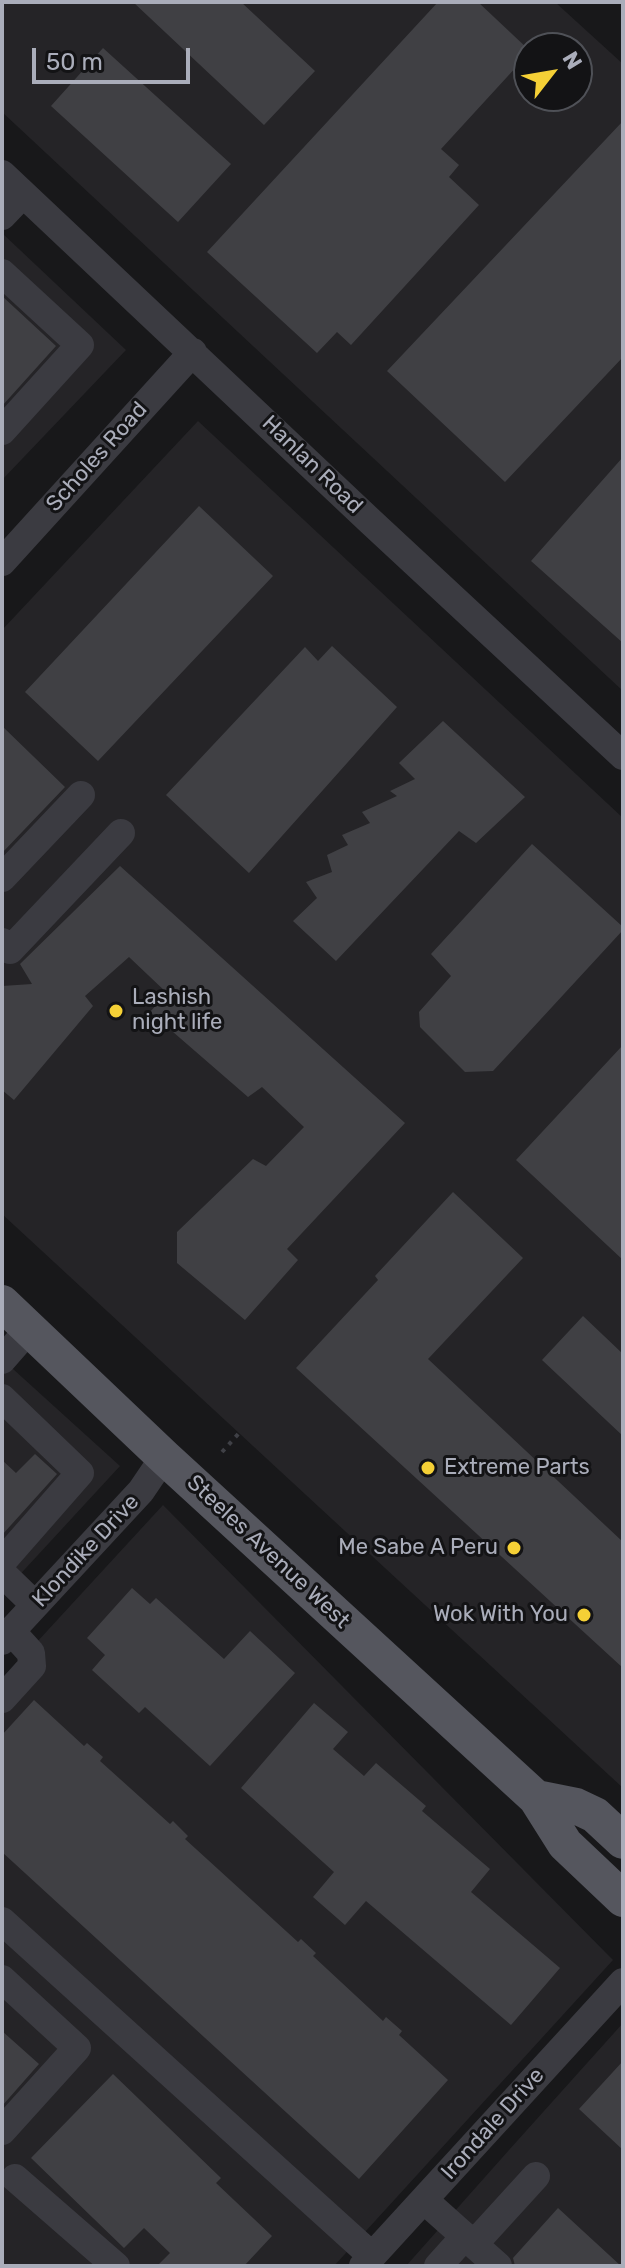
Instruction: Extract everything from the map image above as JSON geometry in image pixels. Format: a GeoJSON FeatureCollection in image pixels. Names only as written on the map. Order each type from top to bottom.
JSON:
{"type":"FeatureCollection","features":[{"type":"Feature","properties":{"kind":"main road","name":"Steeles Avenue West"},"geometry":{"type":"LineString","coordinates":[[2,1303],[164,1457],[536,1798],[565,1844],[623,1899]]}},
{"type":"Feature","properties":{"kind":"main road"},"geometry":{"type":"LineString","coordinates":[[536,1798],[576,1806],[595,1815],[623,1841]]}},
{"type":"Feature","properties":{"kind":"street","name":"Hanlan Road"},"geometry":{"type":"LineString","coordinates":[[2,174],[623,756]]}},
{"type":"Feature","properties":{"kind":"street"},"geometry":{"type":"LineString","coordinates":[[2,216],[23,194]]}},
{"type":"Feature","properties":{"kind":"street"},"geometry":{"type":"LineString","coordinates":[[2,273],[80,345],[2,431]]}},
{"type":"Feature","properties":{"kind":"street","name":"Scholes Road"},"geometry":{"type":"LineString","coordinates":[[2,562],[193,352]]}},
{"type":"Feature","properties":{"kind":"street"},"geometry":{"type":"LineString","coordinates":[[2,878],[81,795]]}},
{"type":"Feature","properties":{"kind":"street"},"geometry":{"type":"LineString","coordinates":[[2,942],[10,950],[121,833]]}},
{"type":"Feature","properties":{"kind":"street"},"geometry":{"type":"LineString","coordinates":[[2,1360],[30,1328]]}},
{"type":"Feature","properties":{"kind":"street"},"geometry":{"type":"LineString","coordinates":[[2,1398],[80,1473],[2,1562]]}},
{"type":"Feature","properties":{"kind":"street","name":"Klondike Drive"},"geometry":{"type":"LineString","coordinates":[[6,1636],[141,1491],[164,1457]]}},
{"type":"Feature","properties":{"kind":"street"},"geometry":{"type":"LineString","coordinates":[[2,1573],[35,1605]]}},
{"type":"Feature","properties":{"kind":"street"},"geometry":{"type":"LineString","coordinates":[[2,1699],[32,1666],[31,1653],[6,1636]]}},
{"type":"Feature","properties":{"kind":"street"},"geometry":{"type":"LineString","coordinates":[[2,1921],[368,2261]]}},
{"type":"Feature","properties":{"kind":"street"},"geometry":{"type":"LineString","coordinates":[[2,1979],[77,2048],[2,2131]]}},
{"type":"Feature","properties":{"kind":"street","name":"Irondale Drive"},"geometry":{"type":"LineString","coordinates":[[368,2261],[623,1982]]}},
{"type":"Feature","properties":{"kind":"street"},"geometry":{"type":"LineString","coordinates":[[438,2266],[536,2176]]}},
{"type":"Feature","properties":{"kind":"street"},"geometry":{"type":"LineString","coordinates":[[15,2178],[116,2266]]}},
{"type":"Feature","properties":{"kind":"street"},"geometry":{"type":"LineString","coordinates":[[424,2200],[498,2266]]}},
{"type":"Feature","properties":{"kind":"path"},"geometry":{"type":"LineString","coordinates":[[222,1452],[241,1431]]}},
{"type":"Feature","properties":{"kind":"shaded area"},"geometry":{"type":"Polygon","coordinates":[[[2,2],[555,2],[588,32],[513,32],[513,112],[593,112],[593,37],[623,64],[623,691],[2,112],[2,2]]]}},
{"type":"Feature","properties":{"kind":"shaded area"},"geometry":{"type":"Polygon","coordinates":[[[2,233],[126,350],[2,480],[2,233]]]}},
{"type":"Feature","properties":{"kind":"shaded area"},"geometry":{"type":"Polygon","coordinates":[[[198,421],[623,818],[623,1788],[2,1214],[2,630],[198,421]]]}},
{"type":"Feature","properties":{"kind":"shaded area"},"geometry":{"type":"Polygon","coordinates":[[[2,1359],[120,1466],[2,1594],[2,1359]]]}},
{"type":"Feature","properties":{"kind":"shaded area"},"geometry":{"type":"Polygon","coordinates":[[[163,1505],[613,1960],[334,2266],[2,2266],[2,1680],[163,1505]]]}},
{"type":"Feature","properties":{"kind":"shaded area"},"geometry":{"type":"Polygon","coordinates":[[[623,2023],[623,2266],[406,2266],[509,2150],[623,2023]]]}},
{"type":"Feature","properties":{"kind":"building"},"geometry":{"type":"Polygon","coordinates":[[[133,2],[241,2],[315,71],[264,125],[133,2]]]}},
{"type":"Feature","properties":{"kind":"building"},"geometry":{"type":"Polygon","coordinates":[[[438,2],[478,2],[513,35],[513,70],[441,149],[459,165],[449,177],[479,205],[351,345],[337,332],[317,353],[207,252],[438,2]]]}},
{"type":"Feature","properties":{"kind":"building"},"geometry":{"type":"Polygon","coordinates":[[[103,48],[231,164],[178,222],[51,106],[103,48]]]}},
{"type":"Feature","properties":{"kind":"building"},"geometry":{"type":"Polygon","coordinates":[[[623,121],[623,357],[505,482],[387,371],[623,121]]]}},
{"type":"Feature","properties":{"kind":"building"},"geometry":{"type":"Polygon","coordinates":[[[2,296],[56,346],[2,406],[2,296]]]}},
{"type":"Feature","properties":{"kind":"building"},"geometry":{"type":"Polygon","coordinates":[[[623,457],[623,643],[531,561],[623,457]]]}},
{"type":"Feature","properties":{"kind":"building"},"geometry":{"type":"Polygon","coordinates":[[[199,506],[273,576],[98,761],[25,692],[199,506]]]}},
{"type":"Feature","properties":{"kind":"building"},"geometry":{"type":"Polygon","coordinates":[[[332,646],[397,707],[249,873],[166,795],[305,647],[318,661],[332,646]]]}},
{"type":"Feature","properties":{"kind":"building"},"geometry":{"type":"Polygon","coordinates":[[[443,721],[525,797],[476,843],[459,831],[336,961],[293,921],[317,898],[306,882],[332,872],[327,855],[348,845],[342,835],[370,823],[362,812],[397,796],[390,791],[415,779],[399,763],[443,721]]]}},
{"type":"Feature","properties":{"kind":"building"},"geometry":{"type":"Polygon","coordinates":[[[2,726],[65,787],[2,853],[2,726]]]}},
{"type":"Feature","properties":{"kind":"building"},"geometry":{"type":"Polygon","coordinates":[[[532,844],[623,930],[493,1071],[465,1072],[420,1027],[419,1012],[451,976],[431,954],[532,844]]]}},
{"type":"Feature","properties":{"kind":"building"},"geometry":{"type":"Polygon","coordinates":[[[120,866],[405,1123],[287,1249],[298,1260],[245,1320],[177,1263],[177,1232],[253,1159],[266,1166],[304,1127],[262,1087],[248,1097],[150,1012],[167,993],[129,957],[85,996],[93,1006],[14,1100],[2,1090],[2,986],[32,984],[20,964],[120,866]]]}},
{"type":"Feature","properties":{"kind":"building"},"geometry":{"type":"Polygon","coordinates":[[[623,1045],[623,1260],[516,1160],[623,1045]]]}},
{"type":"Feature","properties":{"kind":"building"},"geometry":{"type":"Polygon","coordinates":[[[453,1192],[523,1258],[428,1359],[623,1542],[623,1668],[296,1368],[378,1280],[375,1276],[453,1192]]]}},
{"type":"Feature","properties":{"kind":"building"},"geometry":{"type":"Polygon","coordinates":[[[583,1316],[623,1354],[623,1436],[542,1360],[583,1316]]]}},
{"type":"Feature","properties":{"kind":"building"},"geometry":{"type":"Polygon","coordinates":[[[35,1454],[57,1474],[2,1535],[2,1460],[16,1473],[35,1454]]]}},
{"type":"Feature","properties":{"kind":"building"},"geometry":{"type":"Polygon","coordinates":[[[132,1588],[150,1604],[156,1598],[224,1659],[250,1631],[295,1673],[210,1766],[145,1707],[139,1713],[92,1670],[105,1655],[87,1638],[132,1588]]]}},
{"type":"Feature","properties":{"kind":"building"},"geometry":{"type":"Polygon","coordinates":[[[34,1700],[84,1746],[87,1743],[103,1757],[100,1761],[170,1824],[173,1821],[188,1836],[185,1839],[298,1942],[301,1939],[316,1953],[313,1956],[383,2021],[386,2017],[402,2031],[399,2035],[448,2080],[359,2179],[2,1852],[2,1735],[34,1700]]]}},
{"type":"Feature","properties":{"kind":"building"},"geometry":{"type":"Polygon","coordinates":[[[314,1703],[348,1732],[333,1749],[364,1776],[376,1763],[426,1806],[422,1811],[490,1869],[471,1892],[560,1968],[511,2025],[366,1901],[345,1925],[313,1897],[334,1872],[241,1788],[314,1703]]]}},
{"type":"Feature","properties":{"kind":"building"},"geometry":{"type":"Polygon","coordinates":[[[2,2031],[39,2064],[2,2106],[2,2031]]]}},
{"type":"Feature","properties":{"kind":"building"},"geometry":{"type":"Polygon","coordinates":[[[623,2061],[623,2150],[579,2109],[623,2061]]]}},
{"type":"Feature","properties":{"kind":"building"},"geometry":{"type":"Polygon","coordinates":[[[113,2074],[221,2178],[216,2183],[272,2236],[244,2266],[157,2266],[170,2253],[144,2228],[124,2248],[31,2158],[113,2074]]]}},
{"type":"Feature","properties":{"kind":"building"},"geometry":{"type":"Polygon","coordinates":[[[558,2208],[621,2266],[515,2266],[513,2258],[558,2208]]]}},
{"type":"Feature","properties":{"kind":"place","name":"Lashish night life"},"geometry":{"type":"Point","coordinates":[116,1011]}},
{"type":"Feature","properties":{"kind":"place","name":"Extreme Parts"},"geometry":{"type":"Point","coordinates":[428,1468]}},
{"type":"Feature","properties":{"kind":"place","name":"Me Sabe A Peru"},"geometry":{"type":"Point","coordinates":[514,1548]}},
{"type":"Feature","properties":{"kind":"place","name":"Wok With You"},"geometry":{"type":"Point","coordinates":[584,1615]}}]}
